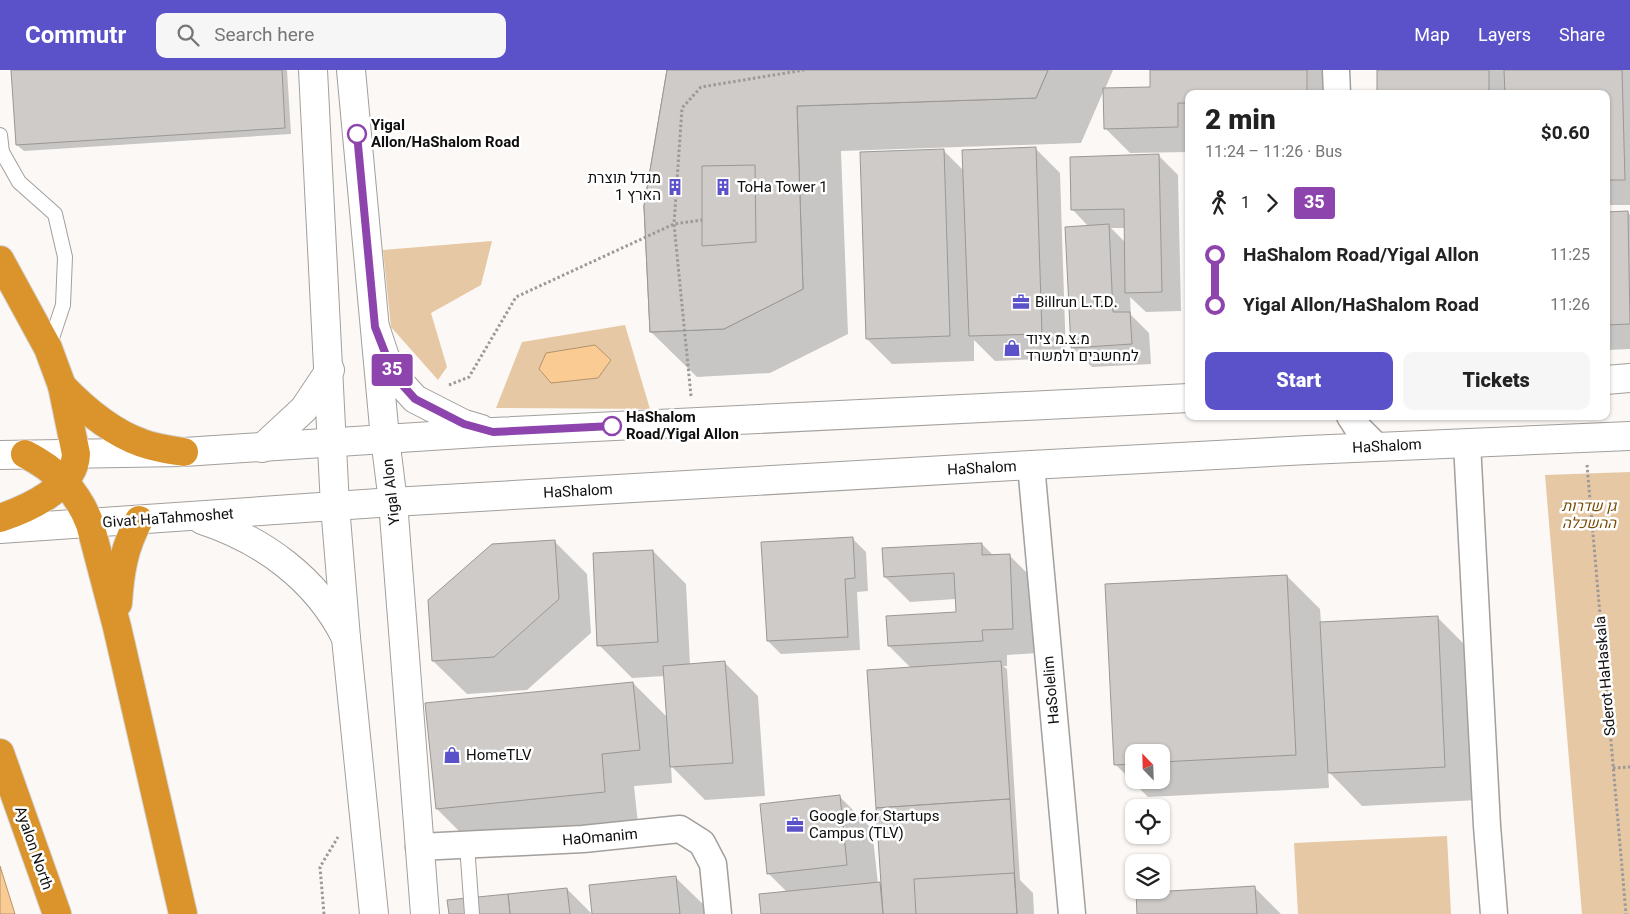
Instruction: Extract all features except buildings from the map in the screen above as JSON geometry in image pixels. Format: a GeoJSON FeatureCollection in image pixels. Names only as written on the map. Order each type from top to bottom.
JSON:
{"type":"FeatureCollection","features":[{"type":"Feature","properties":{"kind":"highway"},"geometry":{"type":"LineString","coordinates":[[0,260],[48,348],[62,386],[76,454],[76,462],[65,481],[36,515],[0,518]]}},
{"type":"Feature","properties":{"kind":"highway"},"geometry":{"type":"LineString","coordinates":[[62,386],[79,403],[128,437],[154,447],[184,452]]}},
{"type":"Feature","properties":{"kind":"highway"},"geometry":{"type":"LineString","coordinates":[[14,455],[50,468],[65,481],[84,509],[90,524],[117,627],[184,914]]}},
{"type":"Feature","properties":{"kind":"highway"},"geometry":{"type":"LineString","coordinates":[[117,627],[122,562],[126,548],[140,520]]}},
{"type":"Feature","properties":{"kind":"highway","name":"Ayalon North"},"geometry":{"type":"LineString","coordinates":[[0,753],[57,914]]}},
{"type":"Feature","properties":{"kind":"main road"},"geometry":{"type":"LineString","coordinates":[[314,70],[330,370],[335,506],[346,638],[374,914]]}},
{"type":"Feature","properties":{"kind":"main road","name":"Yigal Alon"},"geometry":{"type":"LineString","coordinates":[[351,70],[384,438],[393,502],[424,914]]}},
{"type":"Feature","properties":{"kind":"main road"},"geometry":{"type":"LineString","coordinates":[[375,327],[385,357],[397,379],[415,399],[464,424],[493,432]]}},
{"type":"Feature","properties":{"kind":"main road"},"geometry":{"type":"LineString","coordinates":[[262,448],[304,409],[330,370]]}},
{"type":"Feature","properties":{"kind":"main road"},"geometry":{"type":"LineString","coordinates":[[1610,380],[1630,378]]}},
{"type":"Feature","properties":{"kind":"main road"},"geometry":{"type":"LineString","coordinates":[[14,455],[184,452],[493,432],[1185,398]]}},
{"type":"Feature","properties":{"kind":"main road","name":"HaShalom"},"geometry":{"type":"LineString","coordinates":[[335,506],[1031,465],[1630,436]]}},
{"type":"Feature","properties":{"kind":"main road","name":"Givat HaTahmoshet"},"geometry":{"type":"LineString","coordinates":[[0,529],[36,515],[90,524],[335,506]]}},
{"type":"Feature","properties":{"kind":"main road"},"geometry":{"type":"LineString","coordinates":[[191,517],[248,538],[280,558],[322,601],[338,622],[346,638]]}},
{"type":"Feature","properties":{"kind":"street"},"geometry":{"type":"LineString","coordinates":[[1336,70],[1337,90]]}},
{"type":"Feature","properties":{"kind":"street"},"geometry":{"type":"LineString","coordinates":[[1353,420],[1357,427],[1378,447]]}},
{"type":"Feature","properties":{"kind":"street"},"geometry":{"type":"LineString","coordinates":[[1467,443],[1487,826],[1494,914]]}},
{"type":"Feature","properties":{"kind":"street","name":"HaSolelim"},"geometry":{"type":"LineString","coordinates":[[1031,465],[1072,914]]}},
{"type":"Feature","properties":{"kind":"street","name":"HaOmanim"},"geometry":{"type":"LineString","coordinates":[[419,847],[583,839],[680,829],[702,843],[713,864],[718,914]]}},
{"type":"Feature","properties":{"kind":"lane"},"geometry":{"type":"LineString","coordinates":[[0,135],[2,152],[19,182],[55,214],[65,257],[63,305],[48,348]]}},
{"type":"Feature","properties":{"kind":"lane"},"geometry":{"type":"LineString","coordinates":[[467,845],[472,914]]}},
{"type":"Feature","properties":{"kind":"path"},"geometry":{"type":"LineString","coordinates":[[693,422],[674,224],[682,108],[701,87],[804,70]]}},
{"type":"Feature","properties":{"kind":"path"},"geometry":{"type":"LineString","coordinates":[[415,399],[469,377],[516,297],[674,224],[702,220]]}},
{"type":"Feature","properties":{"kind":"path","name":"Sderot HaHaskala"},"geometry":{"type":"LineString","coordinates":[[1584,437],[1626,914]]}},
{"type":"Feature","properties":{"kind":"path"},"geometry":{"type":"LineString","coordinates":[[1613,768],[1630,767]]}},
{"type":"Feature","properties":{"kind":"path"},"geometry":{"type":"LineString","coordinates":[[324,914],[320,867],[341,831]]}},
{"type":"Feature","properties":{"kind":"green space"},"geometry":{"type":"Polygon","coordinates":[[[492,241],[481,285],[431,313],[447,367],[438,380],[391,327],[383,250],[492,241]]]}},
{"type":"Feature","properties":{"kind":"green space"},"geometry":{"type":"Polygon","coordinates":[[[625,325],[650,409],[496,408],[522,342],[625,325]]]}},
{"type":"Feature","properties":{"kind":"green space","name":"גן שדרות ההשכלה"},"geometry":{"type":"Polygon","coordinates":[[[1630,472],[1630,914],[1582,914],[1545,475],[1630,472]]]}},
{"type":"Feature","properties":{"kind":"green space"},"geometry":{"type":"Polygon","coordinates":[[[1447,836],[1451,914],[1298,914],[1294,843],[1447,836]]]}},
{"type":"Feature","properties":{"kind":"shaded area"},"geometry":{"type":"Polygon","coordinates":[[[595,345],[611,360],[598,378],[551,383],[539,369],[546,353],[595,345]]]}},
{"type":"Feature","properties":{"kind":"shaded area"},"geometry":{"type":"Polygon","coordinates":[[[0,866],[15,914],[0,914],[0,866]]]}},
{"type":"Feature","properties":{"kind":"bus line","name":"35"},"geometry":{"type":"LineString","coordinates":[[357,134],[375,327],[385,357],[397,379],[415,399],[464,424],[493,432],[612,426]]}},
{"type":"Feature","properties":{"kind":"place","name":"Yigal Allon/HaShalom Road"},"geometry":{"type":"Point","coordinates":[357,134]}},
{"type":"Feature","properties":{"kind":"place","name":"מגדל תוצרת הארץ 1"},"geometry":{"type":"Point","coordinates":[675,187]}},
{"type":"Feature","properties":{"kind":"place","name":"ToHa Tower 1"},"geometry":{"type":"Point","coordinates":[723,187]}},
{"type":"Feature","properties":{"kind":"place","name":"Billrun L.T.D."},"geometry":{"type":"Point","coordinates":[1021,302]}},
{"type":"Feature","properties":{"kind":"place","name":"מ.צ.מ ציוד למחשבים ולמשרד"},"geometry":{"type":"Point","coordinates":[1012,348]}},
{"type":"Feature","properties":{"kind":"place","name":"HaShalom Road/Yigal Allon"},"geometry":{"type":"Point","coordinates":[612,426]}},
{"type":"Feature","properties":{"kind":"place","name":"HomeTLV"},"geometry":{"type":"Point","coordinates":[452,755]}},
{"type":"Feature","properties":{"kind":"place","name":"Google for Startups Campus (TLV)"},"geometry":{"type":"Point","coordinates":[795,825]}}]}
